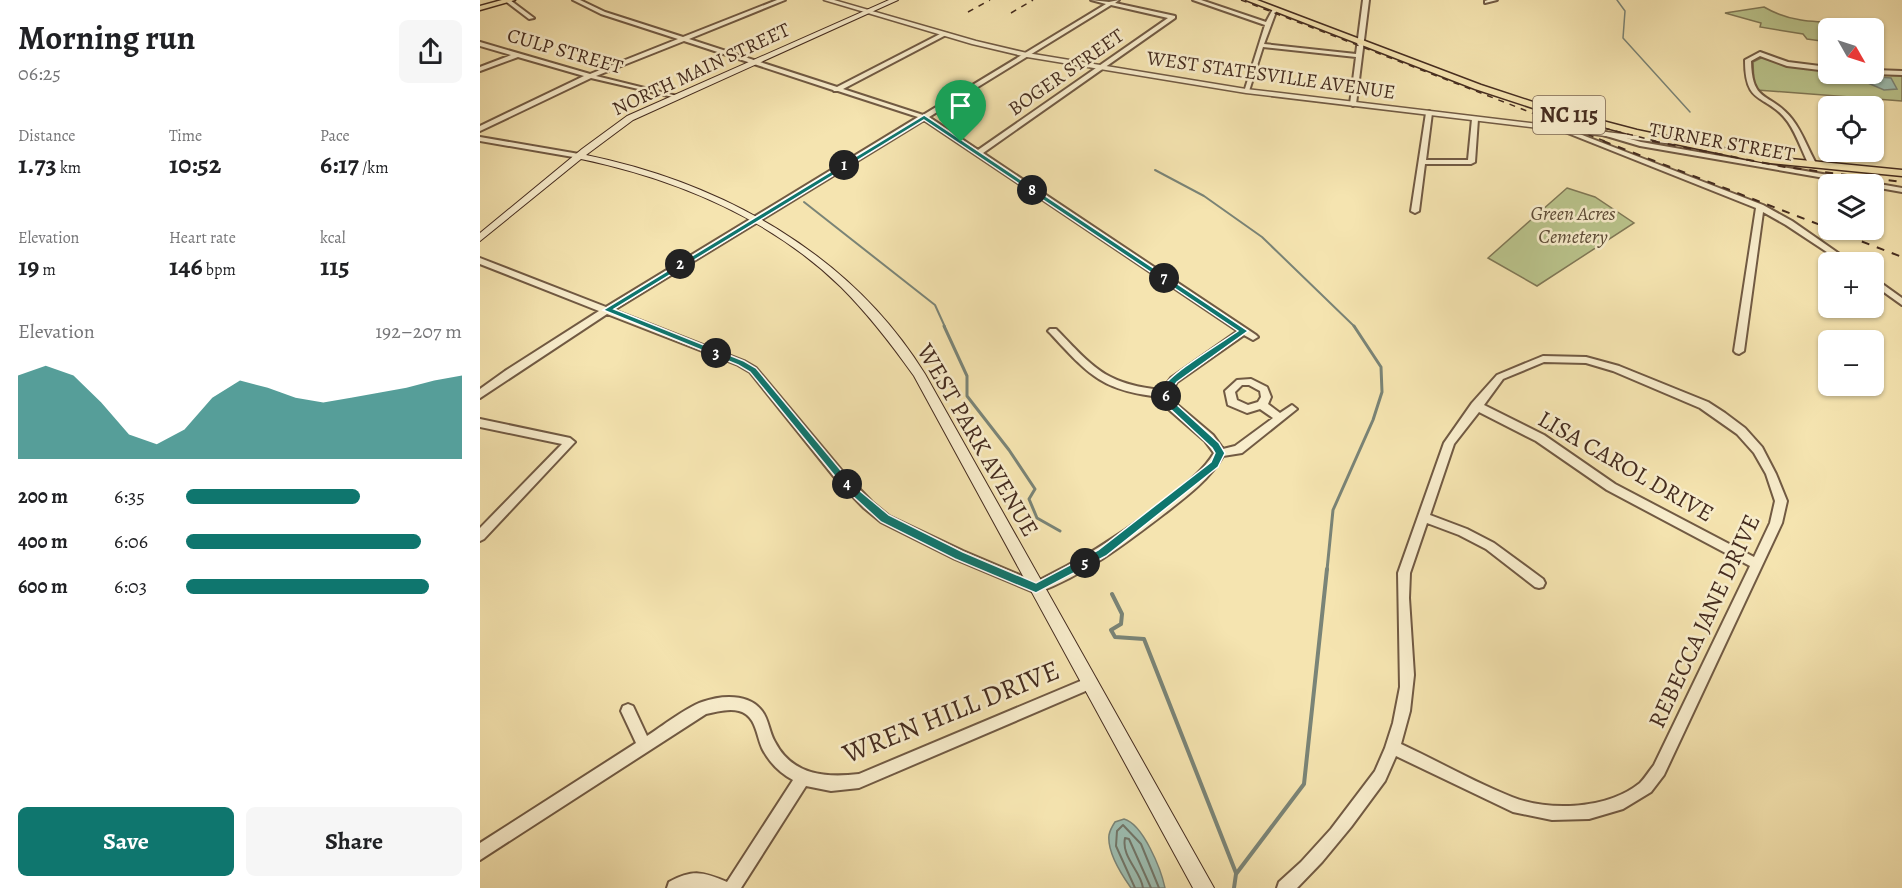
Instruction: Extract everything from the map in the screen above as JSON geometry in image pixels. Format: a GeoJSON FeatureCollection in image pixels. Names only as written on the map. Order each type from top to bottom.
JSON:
{"type":"FeatureCollection","features":[{"type":"Feature","properties":{"kind":"main road"},"geometry":{"type":"LineString","coordinates":[[480,8],[508,0]]}},
{"type":"Feature","properties":{"kind":"main road","name":"NORTH MAIN STREET"},"geometry":{"type":"LineString","coordinates":[[480,238],[579,156],[630,118],[896,0]]}},
{"type":"Feature","properties":{"kind":"main road","name":"NC 115"},"geometry":{"type":"LineString","coordinates":[[1250,0],[1478,87],[1539,107],[1674,142],[1761,159],[1902,173]]}},
{"type":"Feature","properties":{"kind":"main road","name":"WEST PARK AVENUE"},"geometry":{"type":"LineString","coordinates":[[579,156],[647,171],[691,188],[754,219],[804,251],[843,283],[899,346],[919,374],[1204,888]]}},
{"type":"Feature","properties":{"kind":"street"},"geometry":{"type":"LineString","coordinates":[[508,0],[531,18]]}},
{"type":"Feature","properties":{"kind":"street"},"geometry":{"type":"LineString","coordinates":[[576,0],[596,11],[924,117],[1248,334],[1174,380],[1169,384],[1166,394],[1170,404],[1209,438],[1220,453]]}},
{"type":"Feature","properties":{"kind":"street"},"geometry":{"type":"LineString","coordinates":[[480,129],[590,76],[782,0]]}},
{"type":"Feature","properties":{"kind":"street","name":"WEST STATESVILLE AVENUE"},"geometry":{"type":"LineString","coordinates":[[827,0],[1027,55],[1101,68],[1246,91],[1674,142]]}},
{"type":"Feature","properties":{"kind":"street"},"geometry":{"type":"LineString","coordinates":[[1094,0],[1113,2]]}},
{"type":"Feature","properties":{"kind":"street"},"geometry":{"type":"LineString","coordinates":[[1196,0],[1268,24]]}},
{"type":"Feature","properties":{"kind":"street"},"geometry":{"type":"LineString","coordinates":[[1353,104],[1366,0]]}},
{"type":"Feature","properties":{"kind":"street"},"geometry":{"type":"LineString","coordinates":[[1487,2],[1494,0]]}},
{"type":"Feature","properties":{"kind":"street"},"geometry":{"type":"LineString","coordinates":[[480,394],[607,310],[1113,2]]}},
{"type":"Feature","properties":{"kind":"street","name":"BOGER STREET"},"geometry":{"type":"LineString","coordinates":[[978,153],[1173,17],[1113,2]]}},
{"type":"Feature","properties":{"kind":"street"},"geometry":{"type":"LineString","coordinates":[[1246,91],[1268,24],[1275,10]]}},
{"type":"Feature","properties":{"kind":"street"},"geometry":{"type":"LineString","coordinates":[[836,90],[944,34]]}},
{"type":"Feature","properties":{"kind":"street","name":"CULP STREET"},"geometry":{"type":"LineString","coordinates":[[480,44],[590,76],[675,97]]}},
{"type":"Feature","properties":{"kind":"street"},"geometry":{"type":"LineString","coordinates":[[1261,45],[1359,56]]}},
{"type":"Feature","properties":{"kind":"street"},"geometry":{"type":"LineString","coordinates":[[1813,165],[1791,122],[1750,87],[1747,77],[1748,60],[1760,54],[1787,64],[1818,68]]}},
{"type":"Feature","properties":{"kind":"street"},"geometry":{"type":"LineString","coordinates":[[480,69],[517,55]]}},
{"type":"Feature","properties":{"kind":"street"},"geometry":{"type":"LineString","coordinates":[[1884,72],[1902,73]]}},
{"type":"Feature","properties":{"kind":"street"},"geometry":{"type":"LineString","coordinates":[[1415,211],[1429,113]]}},
{"type":"Feature","properties":{"kind":"street"},"geometry":{"type":"LineString","coordinates":[[1422,162],[1471,162],[1474,119]]}},
{"type":"Feature","properties":{"kind":"street"},"geometry":{"type":"LineString","coordinates":[[1562,129],[1760,207],[1832,252]]}},
{"type":"Feature","properties":{"kind":"street","name":"TURNER STREET"},"geometry":{"type":"LineString","coordinates":[[1605,134],[1640,144],[1818,175]]}},
{"type":"Feature","properties":{"kind":"street"},"geometry":{"type":"LineString","coordinates":[[480,139],[579,156]]}},
{"type":"Feature","properties":{"kind":"street"},"geometry":{"type":"LineString","coordinates":[[1884,187],[1902,190]]}},
{"type":"Feature","properties":{"kind":"street"},"geometry":{"type":"LineString","coordinates":[[1739,351],[1760,207]]}},
{"type":"Feature","properties":{"kind":"street"},"geometry":{"type":"LineString","coordinates":[[480,261],[741,363],[753,370],[851,489],[885,519],[948,550],[1036,588],[1076,568],[1127,535],[1210,469],[1220,453],[1238,450],[1292,409]]}},
{"type":"Feature","properties":{"kind":"street"},"geometry":{"type":"LineString","coordinates":[[1884,288],[1902,302]]}},
{"type":"Feature","properties":{"kind":"street"},"geometry":{"type":"LineString","coordinates":[[1053,331],[1086,366],[1107,382],[1125,390],[1166,394]]}},
{"type":"Feature","properties":{"kind":"street","name":"REBECCA JANE DRIVE"},"geometry":{"type":"LineString","coordinates":[[1284,888],[1302,873],[1347,820],[1383,771],[1402,715],[1407,675],[1402,596],[1404,573],[1449,443],[1500,377],[1543,358],[1586,360],[1616,368],[1704,405],[1741,431],[1758,450],[1771,474],[1780,501],[1776,523],[1659,770],[1646,787],[1623,802],[1589,812],[1552,813],[1513,805],[1392,747]]}},
{"type":"Feature","properties":{"kind":"street"},"geometry":{"type":"LineString","coordinates":[[1262,405],[1280,418]]}},
{"type":"Feature","properties":{"kind":"street","name":"LISA CAROL DRIVE"},"geometry":{"type":"LineString","coordinates":[[1476,406],[1540,438],[1611,487],[1755,564]]}},
{"type":"Feature","properties":{"kind":"street"},"geometry":{"type":"LineString","coordinates":[[480,423],[570,442],[480,536]]}},
{"type":"Feature","properties":{"kind":"street"},"geometry":{"type":"LineString","coordinates":[[1422,517],[1463,532],[1490,546],[1539,583]]}},
{"type":"Feature","properties":{"kind":"street","name":"WREN HILL DRIVE"},"geometry":{"type":"LineString","coordinates":[[480,852],[703,708],[734,703],[746,707],[757,715],[768,745],[780,762],[802,779],[837,785],[859,781],[1090,683]]}},
{"type":"Feature","properties":{"kind":"street"},"geometry":{"type":"LineString","coordinates":[[628,711],[644,746]]}},
{"type":"Feature","properties":{"kind":"street"},"geometry":{"type":"LineString","coordinates":[[732,888],[802,779]]}},
{"type":"Feature","properties":{"kind":"street"},"geometry":{"type":"LineString","coordinates":[[675,888],[688,880],[700,879],[723,888]]}},
{"type":"Feature","properties":{"kind":"green space"},"geometry":{"type":"Polygon","coordinates":[[[1764,7],[1791,18],[1818,22],[1818,41],[1807,39],[1803,34],[1760,27],[1761,23],[1725,13],[1764,7]]]}},
{"type":"Feature","properties":{"kind":"green space"},"geometry":{"type":"Polygon","coordinates":[[[1763,57],[1782,64],[1818,69],[1818,84],[1884,84],[1884,75],[1902,75],[1902,101],[1884,100],[1884,96],[1836,96],[1757,90],[1754,84],[1753,62],[1763,57]]]}},
{"type":"Feature","properties":{"kind":"green space","name":"Green Acres Cemetery"},"geometry":{"type":"Polygon","coordinates":[[[1567,188],[1595,197],[1634,223],[1537,286],[1488,258],[1567,188]]]}},
{"type":"Feature","properties":{"kind":"water"},"geometry":{"type":"Polygon","coordinates":[[[1884,77],[1891,78],[1897,89],[1884,90],[1870,84],[1884,84],[1884,77]]]}},
{"type":"Feature","properties":{"kind":"water"},"geometry":{"type":"Polygon","coordinates":[[[1124,819],[1138,829],[1150,848],[1165,888],[1131,888],[1123,876],[1112,856],[1109,835],[1115,822],[1124,819]]]}},
{"type":"Feature","properties":{"kind":"waterway"},"geometry":{"type":"LineString","coordinates":[[1617,0],[1625,11],[1623,38],[1690,112]]}},
{"type":"Feature","properties":{"kind":"waterway"},"geometry":{"type":"LineString","coordinates":[[1155,170],[1204,196],[1262,237],[1354,326]]}},
{"type":"Feature","properties":{"kind":"waterway"},"geometry":{"type":"LineString","coordinates":[[804,202],[935,305],[945,327]]}},
{"type":"Feature","properties":{"kind":"waterway"},"geometry":{"type":"LineString","coordinates":[[944,326],[967,376],[967,396],[1009,450],[1035,489],[1029,499],[1037,518],[1060,531]]}},
{"type":"Feature","properties":{"kind":"waterway"},"geometry":{"type":"LineString","coordinates":[[1327,570],[1333,510],[1373,420],[1382,392],[1381,367],[1354,326]]}},
{"type":"Feature","properties":{"kind":"waterway"},"geometry":{"type":"LineString","coordinates":[[1234,888],[1236,874],[1304,784],[1327,569]]}},
{"type":"Feature","properties":{"kind":"waterway"},"geometry":{"type":"LineString","coordinates":[[1112,594],[1122,614],[1121,624],[1111,630],[1115,637],[1144,639],[1236,873]]}},
{"type":"Feature","properties":{"kind":"railway"},"geometry":{"type":"LineString","coordinates":[[968,12],[990,0]]}},
{"type":"Feature","properties":{"kind":"railway"},"geometry":{"type":"LineString","coordinates":[[1011,13],[1033,0]]}},
{"type":"Feature","properties":{"kind":"railway"},"geometry":{"type":"LineString","coordinates":[[1241,0],[1607,142]]}},
{"type":"Feature","properties":{"kind":"railway"},"geometry":{"type":"LineString","coordinates":[[1569,119],[1659,142]]}},
{"type":"Feature","properties":{"kind":"railway"},"geometry":{"type":"LineString","coordinates":[[1603,141],[1818,224]]}},
{"type":"Feature","properties":{"kind":"railway"},"geometry":{"type":"LineString","coordinates":[[1652,141],[1785,167],[1902,182]]}},
{"type":"Feature","properties":{"kind":"railway"},"geometry":{"type":"LineString","coordinates":[[1858,240],[1902,257]]}},
{"type":"Feature","properties":{"kind":"route"},"geometry":{"type":"LineString","coordinates":[[924,117],[961,142],[1244,331],[1174,380],[1167,389],[1167,399],[1170,404],[1209,438],[1220,453],[1210,469],[1102,553],[1036,588],[1022,584],[906,531],[885,519],[851,489],[753,370],[741,363],[607,310],[924,117]]}}]}
